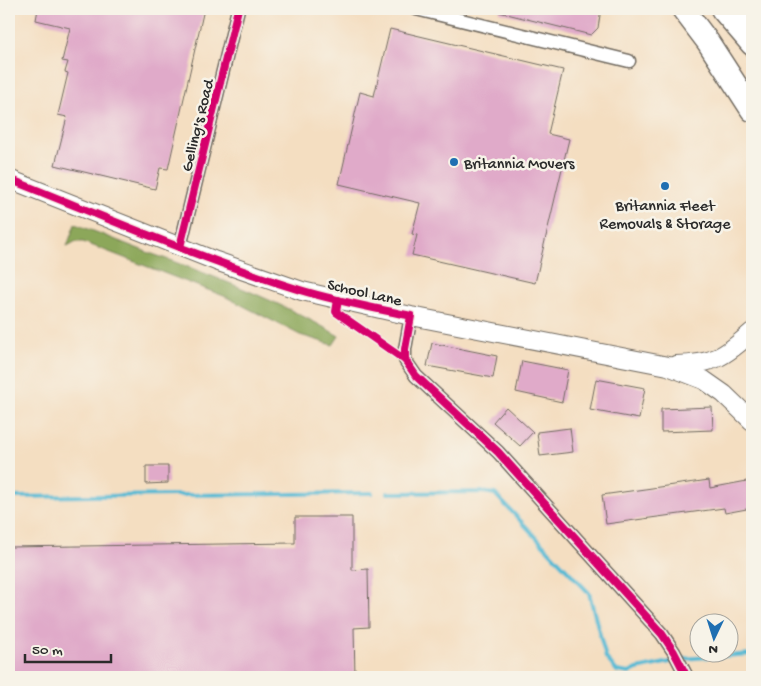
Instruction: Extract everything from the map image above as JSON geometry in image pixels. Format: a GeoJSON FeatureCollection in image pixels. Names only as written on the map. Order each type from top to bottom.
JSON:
{"type":"FeatureCollection","features":[{"type":"Feature","properties":{"kind":"highway"},"geometry":{"type":"LineString","coordinates":[[683,9],[708,42],[752,110]]}},
{"type":"Feature","properties":{"kind":"highway"},"geometry":{"type":"LineString","coordinates":[[722,9],[752,44]]}},
{"type":"Feature","properties":{"kind":"highway"},"geometry":{"type":"LineString","coordinates":[[748,9],[752,13]]}},
{"type":"Feature","properties":{"kind":"main road","name":"School Lane"},"geometry":{"type":"LineString","coordinates":[[9,179],[180,247],[302,290],[411,316],[668,366],[704,380],[724,394],[752,421]]}},
{"type":"Feature","properties":{"kind":"main road","name":"School Lane"},"geometry":{"type":"LineString","coordinates":[[668,366],[698,365],[715,360],[733,349],[752,332]]}},
{"type":"Feature","properties":{"kind":"street","name":"Gelling's Road"},"geometry":{"type":"LineString","coordinates":[[180,247],[238,9]]}},
{"type":"Feature","properties":{"kind":"street"},"geometry":{"type":"LineString","coordinates":[[416,9],[630,61]]}},
{"type":"Feature","properties":{"kind":"street","name":"School Lane"},"geometry":{"type":"LineString","coordinates":[[411,316],[405,360],[416,376],[498,452],[662,634],[684,672]]}},
{"type":"Feature","properties":{"kind":"green space"},"geometry":{"type":"Polygon","coordinates":[[[75,224],[215,277],[299,314],[339,336],[333,345],[300,335],[224,296],[83,242],[75,242],[67,246],[75,224]]]}},
{"type":"Feature","properties":{"kind":"building"},"geometry":{"type":"Polygon","coordinates":[[[38,9],[204,9],[168,169],[160,168],[155,189],[55,165],[67,117],[58,115],[68,73],[65,72],[68,62],[62,61],[70,28],[36,20],[38,9]]]}},
{"type":"Feature","properties":{"kind":"building"},"geometry":{"type":"Polygon","coordinates":[[[500,9],[601,9],[598,28],[591,35],[499,12],[500,9]]]}},
{"type":"Feature","properties":{"kind":"building","name":"Britannia Movers"},"geometry":{"type":"Polygon","coordinates":[[[390,29],[563,70],[548,134],[569,139],[535,283],[412,255],[417,235],[412,234],[420,203],[339,184],[360,92],[374,96],[390,29]]]}},
{"type":"Feature","properties":{"kind":"building"},"geometry":{"type":"Polygon","coordinates":[[[432,343],[497,356],[493,378],[427,366],[432,343]]]}},
{"type":"Feature","properties":{"kind":"building"},"geometry":{"type":"Polygon","coordinates":[[[522,361],[568,370],[562,402],[516,392],[522,361]]]}},
{"type":"Feature","properties":{"kind":"building"},"geometry":{"type":"Polygon","coordinates":[[[596,379],[645,388],[639,419],[590,410],[596,379]]]}},
{"type":"Feature","properties":{"kind":"building"},"geometry":{"type":"Polygon","coordinates":[[[506,407],[533,432],[520,446],[493,422],[506,407]]]}},
{"type":"Feature","properties":{"kind":"building"},"geometry":{"type":"Polygon","coordinates":[[[712,407],[713,430],[661,432],[661,409],[712,407]]]}},
{"type":"Feature","properties":{"kind":"building"},"geometry":{"type":"Polygon","coordinates":[[[570,428],[573,452],[540,456],[537,432],[570,428]]]}},
{"type":"Feature","properties":{"kind":"building"},"geometry":{"type":"Polygon","coordinates":[[[146,466],[168,466],[168,483],[146,484],[146,466]]]}},
{"type":"Feature","properties":{"kind":"building"},"geometry":{"type":"Polygon","coordinates":[[[709,480],[710,488],[752,480],[752,508],[725,513],[724,508],[606,524],[602,495],[709,480]]]}},
{"type":"Feature","properties":{"kind":"building"},"geometry":{"type":"Polygon","coordinates":[[[295,517],[352,517],[352,570],[368,569],[369,627],[354,628],[355,677],[9,677],[9,547],[295,543],[295,517]]]}},
{"type":"Feature","properties":{"kind":"waterway"},"geometry":{"type":"LineString","coordinates":[[388,493],[483,492],[495,494],[589,593],[606,658],[617,671],[629,673],[637,669],[675,661]]}},
{"type":"Feature","properties":{"kind":"waterway"},"geometry":{"type":"LineString","coordinates":[[9,497],[372,493]]}},
{"type":"Feature","properties":{"kind":"waterway"},"geometry":{"type":"LineString","coordinates":[[681,659],[752,654]]}},
{"type":"Feature","properties":{"kind":"cycle path"},"geometry":{"type":"LineString","coordinates":[[180,247],[238,9]]}},
{"type":"Feature","properties":{"kind":"cycle path"},"geometry":{"type":"LineString","coordinates":[[9,179],[153,237],[263,278],[327,298],[411,316],[405,360],[416,376],[498,452],[662,634],[687,677]]}},
{"type":"Feature","properties":{"kind":"cycle path"},"geometry":{"type":"LineString","coordinates":[[338,300],[336,312],[405,360]]}},
{"type":"Feature","properties":{"kind":"place","name":"Britannia Movers"},"geometry":{"type":"Point","coordinates":[454,162]}},
{"type":"Feature","properties":{"kind":"place","name":"Britannia Fleet Removals & Storage"},"geometry":{"type":"Point","coordinates":[665,186]}}]}
